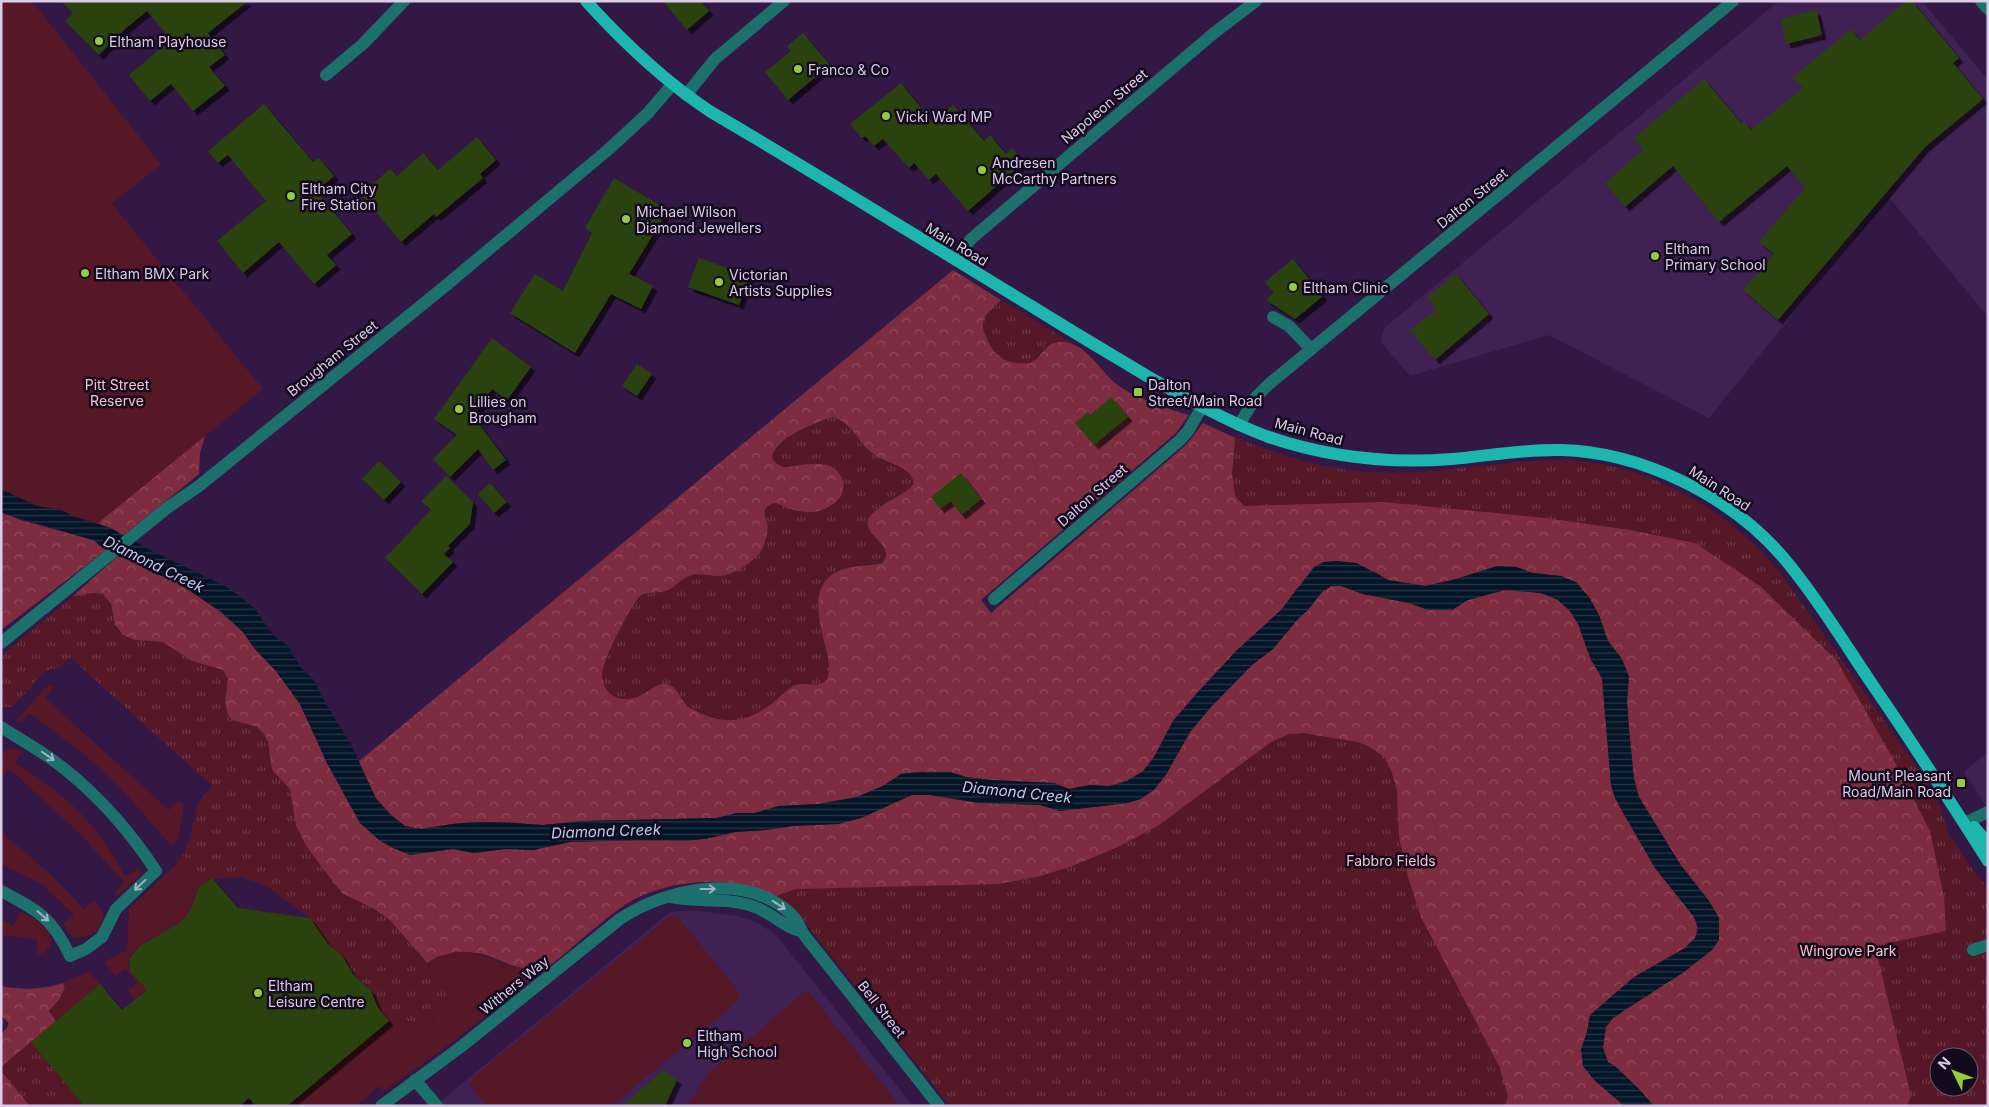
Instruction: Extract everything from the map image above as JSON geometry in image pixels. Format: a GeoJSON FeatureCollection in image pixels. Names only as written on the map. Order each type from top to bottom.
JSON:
{"type":"FeatureCollection","features":[{"type":"Feature","properties":{"kind":"main road","name":"Main Road"},"geometry":{"type":"LineString","coordinates":[[586,1],[626,43],[672,85],[686,95],[1087,341],[1202,407],[1238,425],[1307,448],[1368,460],[1420,461],[1522,452],[1566,450],[1590,452],[1649,466],[1701,491],[1736,514],[1781,555],[1824,612],[1942,788],[1967,822],[1988,861]]}},
{"type":"Feature","properties":{"kind":"main road","name":"Main Road"},"geometry":{"type":"LineString","coordinates":[[1967,822],[1988,843]]}},
{"type":"Feature","properties":{"kind":"street"},"geometry":{"type":"LineString","coordinates":[[326,75],[363,44],[404,1]]}},
{"type":"Feature","properties":{"kind":"street"},"geometry":{"type":"LineString","coordinates":[[686,95],[715,59],[784,1]]}},
{"type":"Feature","properties":{"kind":"street","name":"Napoleon Street"},"geometry":{"type":"LineString","coordinates":[[956,260],[971,239],[1214,33],[1256,1]]}},
{"type":"Feature","properties":{"kind":"street","name":"Dalton Street"},"geometry":{"type":"LineString","coordinates":[[1238,425],[1256,397],[1269,384],[1733,1]]}},
{"type":"Feature","properties":{"kind":"street"},"geometry":{"type":"LineString","coordinates":[[1981,1],[1988,9]]}},
{"type":"Feature","properties":{"kind":"street","name":"Brougham Street"},"geometry":{"type":"LineString","coordinates":[[1,643],[167,508],[199,486],[500,240],[648,114],[672,85]]}},
{"type":"Feature","properties":{"kind":"street"},"geometry":{"type":"LineString","coordinates":[[1273,317],[1289,326],[1311,349]]}},
{"type":"Feature","properties":{"kind":"street","name":"Dalton Street"},"geometry":{"type":"LineString","coordinates":[[994,599],[1180,440],[1188,431],[1202,407]]}},
{"type":"Feature","properties":{"kind":"street"},"geometry":{"type":"LineString","coordinates":[[1,891],[33,907],[51,923],[62,938],[70,956],[86,949],[102,937],[116,909],[156,871],[132,836],[100,799],[52,759],[4,728]]}},
{"type":"Feature","properties":{"kind":"street"},"geometry":{"type":"LineString","coordinates":[[1967,822],[1988,812]]}},
{"type":"Feature","properties":{"kind":"street","name":"Bell Street"},"geometry":{"type":"LineString","coordinates":[[746,897],[764,896],[796,918],[801,931],[939,1106]]}},
{"type":"Feature","properties":{"kind":"street","name":"Withers Way"},"geometry":{"type":"LineString","coordinates":[[381,1106],[462,1046],[620,919],[649,903],[670,897],[690,901],[746,897]]}},
{"type":"Feature","properties":{"kind":"street"},"geometry":{"type":"LineString","coordinates":[[1973,950],[1988,945]]}},
{"type":"Feature","properties":{"kind":"street"},"geometry":{"type":"LineString","coordinates":[[415,1080],[437,1106]]}},
{"type":"Feature","properties":{"kind":"shaded area","name":"Eltham Primary School"},"geometry":{"type":"Polygon","coordinates":[[[1779,1],[1922,1],[1988,80],[1988,317],[1888,196],[1709,418],[1549,335],[1410,376],[1381,342],[1384,328],[1779,1]]]}},
{"type":"Feature","properties":{"kind":"shaded area"},"geometry":{"type":"Polygon","coordinates":[[[1988,752],[1988,809],[1964,772],[1988,752]]]}},
{"type":"Feature","properties":{"kind":"shaded area","name":"Eltham High School"},"geometry":{"type":"Polygon","coordinates":[[[693,910],[737,916],[757,922],[776,935],[913,1106],[435,1106],[670,912],[693,910]]]}},
{"type":"Feature","properties":{"kind":"green space","name":"Eltham BMX Park"},"geometry":{"type":"Polygon","coordinates":[[[1,1],[32,1],[161,164],[112,204],[263,389],[98,523],[78,518],[61,510],[37,506],[1,489],[1,1]]]}},
{"type":"Feature","properties":{"kind":"green space","name":"Wingrove Park"},"geometry":{"type":"Polygon","coordinates":[[[953,270],[1001,300],[991,309],[983,321],[985,334],[990,346],[999,356],[1009,362],[1030,363],[1050,345],[1061,342],[1069,343],[1084,351],[1122,388],[1150,402],[1189,415],[1176,433],[981,600],[991,613],[1187,444],[1203,423],[1235,438],[1232,473],[1235,496],[1244,506],[1383,502],[1545,518],[1630,530],[1695,543],[1760,586],[1837,661],[1891,755],[1930,831],[1944,897],[1946,931],[1875,946],[1911,1096],[1907,1106],[1654,1106],[1616,1067],[1608,1062],[1603,1048],[1606,1027],[1613,1018],[1684,972],[1712,950],[1719,918],[1709,901],[1680,864],[1639,797],[1634,779],[1629,729],[1627,701],[1629,677],[1622,659],[1608,641],[1599,615],[1589,597],[1579,586],[1561,576],[1533,573],[1516,567],[1497,566],[1456,579],[1425,586],[1388,580],[1374,571],[1297,588],[1282,609],[1236,651],[1173,721],[1154,757],[1143,771],[1127,781],[1109,786],[1090,785],[1069,789],[1054,783],[991,780],[966,777],[950,772],[918,772],[901,774],[883,786],[857,797],[818,804],[779,806],[754,813],[736,813],[717,818],[584,821],[542,825],[477,822],[421,829],[405,826],[391,815],[376,798],[358,762],[953,270]],[[832,417],[796,432],[780,444],[774,451],[772,458],[783,467],[819,464],[833,467],[839,474],[843,484],[840,498],[827,508],[815,512],[802,512],[773,503],[765,511],[767,532],[763,547],[758,555],[747,564],[734,572],[718,576],[692,575],[666,591],[640,596],[618,634],[604,667],[602,674],[603,683],[611,694],[619,698],[630,699],[642,695],[661,684],[671,685],[688,707],[715,718],[735,720],[745,718],[764,709],[793,686],[819,684],[828,676],[829,664],[819,615],[818,599],[823,584],[841,570],[882,563],[886,557],[886,551],[870,531],[868,520],[882,505],[914,484],[908,473],[877,457],[844,422],[832,417]]]}},
{"type":"Feature","properties":{"kind":"green space"},"geometry":{"type":"Polygon","coordinates":[[[1001,300],[1072,343],[1052,344],[1030,363],[1016,363],[1004,360],[990,346],[982,326],[986,315],[1001,300]]]}},
{"type":"Feature","properties":{"kind":"green space"},"geometry":{"type":"Polygon","coordinates":[[[832,417],[844,422],[877,457],[908,473],[914,484],[877,509],[871,532],[886,551],[886,557],[883,561],[848,567],[826,653],[830,668],[827,680],[821,684],[798,684],[791,687],[763,710],[751,717],[738,720],[722,720],[688,708],[672,686],[659,685],[638,697],[628,700],[609,693],[602,679],[602,672],[619,631],[637,600],[644,594],[659,593],[691,576],[732,573],[767,525],[766,511],[769,505],[776,504],[782,506],[822,464],[783,467],[772,458],[774,451],[787,438],[832,417]]]}},
{"type":"Feature","properties":{"kind":"green space"},"geometry":{"type":"Polygon","coordinates":[[[210,420],[200,453],[199,474],[124,535],[95,522],[1,489],[1,452],[210,420]]]}},
{"type":"Feature","properties":{"kind":"green space"},"geometry":{"type":"Polygon","coordinates":[[[1203,423],[1278,453],[1336,468],[1382,473],[1432,471],[1532,461],[1589,462],[1622,469],[1653,479],[1684,494],[1712,511],[1739,531],[1784,578],[1927,782],[1940,806],[1949,835],[1988,888],[1988,1106],[950,1106],[795,910],[769,894],[743,885],[716,881],[685,884],[968,587],[992,613],[1187,444],[1203,423]]]}},
{"type":"Feature","properties":{"kind":"green space"},"geometry":{"type":"Polygon","coordinates":[[[1,512],[20,520],[93,540],[106,550],[1,630],[1,512]]]}},
{"type":"Feature","properties":{"kind":"green space"},"geometry":{"type":"Polygon","coordinates":[[[118,556],[133,561],[153,573],[174,580],[221,612],[243,632],[255,649],[276,671],[300,704],[327,763],[360,823],[379,840],[393,848],[429,852],[453,849],[474,853],[505,849],[533,850],[570,842],[705,839],[735,832],[838,824],[861,818],[912,795],[930,795],[979,803],[1040,805],[1060,811],[1128,803],[1167,773],[1190,732],[1211,707],[1252,665],[1273,649],[1322,592],[1331,586],[1341,586],[1363,594],[1409,603],[1428,610],[1452,610],[1468,600],[1505,590],[1541,593],[1558,600],[1570,611],[1578,624],[1591,660],[1602,678],[1611,785],[1615,798],[1655,868],[1694,917],[1698,928],[1695,938],[1685,948],[1634,977],[1590,1015],[1581,1050],[1612,1094],[1624,1106],[1505,1106],[1508,1096],[1500,1068],[1421,917],[1408,877],[1399,837],[1397,790],[1391,770],[1384,757],[1370,747],[1358,742],[1303,733],[1289,734],[1271,742],[1159,825],[1120,846],[1075,865],[1041,876],[999,884],[796,889],[776,896],[743,885],[708,882],[690,883],[655,891],[625,905],[544,969],[517,967],[486,955],[471,952],[448,954],[427,963],[390,920],[374,909],[342,893],[305,844],[296,825],[290,789],[272,770],[268,742],[264,734],[257,727],[232,720],[228,715],[225,703],[228,679],[223,670],[192,661],[163,642],[135,640],[123,635],[115,625],[111,604],[103,594],[93,593],[73,596],[118,556]]]}},
{"type":"Feature","properties":{"kind":"green space"},"geometry":{"type":"Polygon","coordinates":[[[93,593],[103,594],[109,600],[116,629],[123,635],[135,640],[163,642],[192,661],[223,670],[228,679],[225,703],[228,715],[232,720],[257,727],[264,734],[268,742],[272,770],[290,789],[296,825],[305,844],[342,893],[381,913],[395,924],[451,994],[427,1027],[383,1014],[373,1002],[375,1000],[367,986],[353,974],[342,956],[323,939],[310,918],[265,885],[240,877],[213,879],[199,887],[192,860],[182,856],[190,838],[198,803],[212,786],[70,657],[60,668],[50,669],[42,674],[13,707],[1,707],[1,656],[73,596],[93,593]]]}},
{"type":"Feature","properties":{"kind":"green space"},"geometry":{"type":"Polygon","coordinates":[[[49,684],[54,687],[45,698],[169,810],[179,800],[184,805],[178,839],[175,844],[171,845],[114,781],[68,742],[29,713],[21,721],[17,722],[17,719],[49,684]]]}},
{"type":"Feature","properties":{"kind":"green space"},"geometry":{"type":"Polygon","coordinates":[[[13,748],[22,751],[15,763],[51,787],[79,811],[102,839],[125,876],[140,868],[140,876],[120,894],[114,893],[124,882],[80,834],[10,769],[1,777],[1,755],[13,748]]]}},
{"type":"Feature","properties":{"kind":"green space"},"geometry":{"type":"Polygon","coordinates":[[[1,832],[49,873],[84,909],[94,901],[103,914],[103,920],[97,930],[88,936],[72,936],[63,924],[74,915],[42,884],[1,864],[1,832]]]}},
{"type":"Feature","properties":{"kind":"green space"},"geometry":{"type":"Polygon","coordinates":[[[182,856],[192,860],[199,887],[190,911],[185,918],[175,926],[149,940],[130,956],[128,965],[134,976],[149,988],[135,999],[128,990],[137,983],[126,969],[116,976],[104,962],[127,950],[129,909],[174,867],[182,856]]]}},
{"type":"Feature","properties":{"kind":"green space"},"geometry":{"type":"Polygon","coordinates":[[[20,912],[33,918],[46,928],[51,940],[49,947],[44,953],[37,954],[37,940],[1,935],[1,919],[13,926],[20,912]]]}},
{"type":"Feature","properties":{"kind":"green space"},"geometry":{"type":"Polygon","coordinates":[[[670,916],[678,917],[739,992],[738,1001],[611,1106],[486,1106],[471,1087],[472,1078],[670,916]]]}},
{"type":"Feature","properties":{"kind":"green space"},"geometry":{"type":"Polygon","coordinates":[[[455,952],[471,952],[521,968],[545,968],[449,1045],[384,1091],[379,1086],[356,1106],[287,1106],[389,1021],[383,1014],[428,1027],[451,994],[427,963],[437,957],[455,952]]]}},
{"type":"Feature","properties":{"kind":"green space"},"geometry":{"type":"Polygon","coordinates":[[[89,971],[100,984],[56,1021],[49,1011],[59,1000],[65,988],[63,983],[89,971]]]}},
{"type":"Feature","properties":{"kind":"green space"},"geometry":{"type":"Polygon","coordinates":[[[63,983],[65,988],[59,1000],[49,1011],[56,1021],[1,1067],[1,1035],[8,1026],[8,1022],[1,1016],[1,986],[32,989],[63,983]]]}},
{"type":"Feature","properties":{"kind":"green space"},"geometry":{"type":"Polygon","coordinates":[[[807,990],[900,1106],[687,1106],[710,1072],[807,990]]]}},
{"type":"Feature","properties":{"kind":"green space"},"geometry":{"type":"Polygon","coordinates":[[[31,1042],[84,1106],[30,1106],[1,1071],[1,1067],[31,1042]]]}},
{"type":"Feature","properties":{"kind":"green space"},"geometry":{"type":"Polygon","coordinates":[[[1,1071],[30,1106],[1,1106],[1,1071]]]}},
{"type":"Feature","properties":{"kind":"water","name":"Diamond Creek"},"geometry":{"type":"Polygon","coordinates":[[[1,489],[37,506],[61,510],[78,518],[111,528],[150,550],[225,586],[241,597],[256,610],[273,635],[288,646],[301,668],[314,680],[322,697],[352,746],[376,799],[405,826],[421,829],[477,822],[542,825],[584,821],[717,818],[736,813],[754,813],[779,806],[818,804],[857,797],[883,786],[901,774],[918,772],[950,772],[966,777],[991,780],[1054,783],[1069,789],[1090,785],[1109,786],[1127,781],[1143,771],[1154,757],[1173,721],[1196,694],[1236,651],[1282,609],[1314,567],[1324,562],[1357,563],[1388,580],[1425,586],[1456,579],[1497,566],[1517,567],[1533,573],[1561,576],[1576,582],[1589,597],[1599,615],[1608,641],[1622,659],[1629,677],[1627,701],[1629,729],[1634,779],[1639,797],[1680,864],[1709,901],[1719,918],[1719,940],[1712,950],[1684,972],[1613,1018],[1606,1027],[1603,1048],[1608,1062],[1639,1089],[1654,1106],[1624,1106],[1594,1080],[1583,1066],[1581,1050],[1590,1015],[1634,977],[1685,948],[1695,938],[1698,928],[1694,917],[1655,868],[1615,798],[1611,785],[1602,678],[1591,660],[1578,624],[1570,611],[1558,600],[1541,593],[1505,590],[1468,600],[1452,610],[1428,610],[1409,603],[1363,594],[1341,586],[1331,586],[1322,592],[1273,649],[1252,665],[1211,707],[1190,732],[1167,773],[1155,789],[1141,799],[1128,803],[1060,811],[1040,805],[979,803],[930,795],[912,795],[861,818],[838,824],[735,832],[705,839],[683,841],[570,842],[533,850],[505,849],[474,853],[453,849],[410,855],[379,840],[360,823],[327,763],[300,704],[276,671],[255,649],[243,632],[221,612],[174,580],[153,573],[133,561],[111,554],[93,540],[2,513],[1,489]]]}},
{"type":"Feature","properties":{"kind":"building"},"geometry":{"type":"Polygon","coordinates":[[[61,1],[248,1],[208,33],[225,55],[209,67],[225,86],[193,111],[171,84],[150,101],[129,75],[171,40],[147,11],[125,29],[99,55],[65,21],[73,13],[61,1]]]}},
{"type":"Feature","properties":{"kind":"building"},"geometry":{"type":"Polygon","coordinates":[[[663,1],[700,1],[709,11],[687,30],[663,1]]]}},
{"type":"Feature","properties":{"kind":"building"},"geometry":{"type":"Polygon","coordinates":[[[1906,1],[1912,1],[1959,58],[1953,63],[1983,99],[1925,147],[1778,320],[1743,290],[1774,254],[1759,242],[1805,188],[1787,166],[1719,222],[1673,166],[1625,207],[1605,183],[1643,150],[1634,138],[1704,79],[1742,124],[1744,121],[1751,130],[1803,88],[1793,77],[1851,29],[1860,40],[1906,1]]]}},
{"type":"Feature","properties":{"kind":"building"},"geometry":{"type":"Polygon","coordinates":[[[1816,10],[1822,35],[1786,44],[1781,19],[1816,10]]]}},
{"type":"Feature","properties":{"kind":"building","name":"Franco & Co"},"geometry":{"type":"Polygon","coordinates":[[[803,33],[830,65],[788,100],[765,72],[791,51],[787,46],[803,33]]]}},
{"type":"Feature","properties":{"kind":"building"},"geometry":{"type":"Polygon","coordinates":[[[901,83],[933,123],[953,105],[984,141],[990,135],[1006,154],[1012,148],[1024,162],[968,211],[936,174],[929,180],[914,163],[909,168],[883,139],[874,146],[865,136],[862,138],[850,124],[901,83]]]}},
{"type":"Feature","properties":{"kind":"building","name":"Eltham City Fire Station"},"geometry":{"type":"Polygon","coordinates":[[[264,104],[313,162],[319,158],[334,176],[316,191],[352,234],[327,255],[336,265],[314,284],[279,242],[243,273],[217,241],[266,201],[228,155],[218,163],[208,151],[264,104]]]}},
{"type":"Feature","properties":{"kind":"building"},"geometry":{"type":"Polygon","coordinates":[[[477,137],[496,160],[480,174],[483,178],[436,217],[434,214],[401,242],[361,194],[390,169],[397,176],[423,153],[438,170],[477,137]]]}},
{"type":"Feature","properties":{"kind":"building"},"geometry":{"type":"Polygon","coordinates":[[[614,178],[668,210],[629,274],[653,286],[641,309],[611,294],[575,353],[510,313],[535,274],[563,291],[592,233],[585,228],[614,178]]]}},
{"type":"Feature","properties":{"kind":"building","name":"Victorian Artists Supplies"},"geometry":{"type":"Polygon","coordinates":[[[699,258],[750,276],[739,305],[688,287],[699,258]]]}},
{"type":"Feature","properties":{"kind":"building","name":"Eltham Clinic"},"geometry":{"type":"Polygon","coordinates":[[[1293,259],[1323,296],[1295,319],[1266,300],[1274,293],[1265,282],[1293,259]]]}},
{"type":"Feature","properties":{"kind":"building"},"geometry":{"type":"Polygon","coordinates":[[[1456,274],[1489,314],[1435,360],[1410,330],[1437,309],[1427,297],[1456,274]]]}},
{"type":"Feature","properties":{"kind":"building"},"geometry":{"type":"Polygon","coordinates":[[[492,338],[531,367],[507,400],[492,389],[473,416],[506,460],[493,470],[478,449],[450,477],[433,459],[457,435],[434,419],[492,338]]]}},
{"type":"Feature","properties":{"kind":"building"},"geometry":{"type":"Polygon","coordinates":[[[637,364],[652,374],[637,396],[622,386],[637,364]]]}},
{"type":"Feature","properties":{"kind":"building"},"geometry":{"type":"Polygon","coordinates":[[[1111,397],[1128,417],[1094,445],[1075,423],[1088,412],[1090,415],[1111,397]]]}},
{"type":"Feature","properties":{"kind":"building"},"geometry":{"type":"Polygon","coordinates":[[[379,461],[401,482],[384,500],[362,479],[379,461]]]}},
{"type":"Feature","properties":{"kind":"building"},"geometry":{"type":"Polygon","coordinates":[[[961,473],[981,499],[961,515],[951,501],[940,509],[931,497],[961,473]]]}},
{"type":"Feature","properties":{"kind":"building"},"geometry":{"type":"Polygon","coordinates":[[[446,476],[473,502],[470,524],[448,546],[450,548],[444,554],[453,562],[422,594],[385,558],[431,510],[421,501],[446,476]]]}},
{"type":"Feature","properties":{"kind":"building"},"geometry":{"type":"Polygon","coordinates":[[[490,483],[507,502],[494,513],[478,494],[490,483]]]}},
{"type":"Feature","properties":{"kind":"building","name":"Eltham Leisure Centre"},"geometry":{"type":"Polygon","coordinates":[[[212,878],[238,908],[310,918],[327,943],[342,956],[353,974],[371,991],[378,1008],[389,1021],[287,1106],[256,1106],[249,1098],[240,1106],[84,1106],[31,1042],[100,984],[122,1010],[147,990],[130,972],[129,958],[140,946],[184,919],[191,909],[198,888],[212,878]]]}},
{"type":"Feature","properties":{"kind":"building"},"geometry":{"type":"Polygon","coordinates":[[[664,1070],[677,1080],[665,1106],[622,1106],[664,1070]]]}},
{"type":"Feature","properties":{"kind":"place","name":"Eltham Playhouse"},"geometry":{"type":"Point","coordinates":[99,41]}},
{"type":"Feature","properties":{"kind":"place","name":"Franco & Co"},"geometry":{"type":"Point","coordinates":[798,69]}},
{"type":"Feature","properties":{"kind":"place","name":"Vicki Ward MP"},"geometry":{"type":"Point","coordinates":[886,116]}},
{"type":"Feature","properties":{"kind":"place","name":"Andresen McCarthy Partners"},"geometry":{"type":"Point","coordinates":[982,170]}},
{"type":"Feature","properties":{"kind":"place","name":"Eltham City Fire Station"},"geometry":{"type":"Point","coordinates":[291,196]}},
{"type":"Feature","properties":{"kind":"place","name":"Michael Wilson Diamond Jewellers"},"geometry":{"type":"Point","coordinates":[626,219]}},
{"type":"Feature","properties":{"kind":"place","name":"Eltham Primary School"},"geometry":{"type":"Point","coordinates":[1655,256]}},
{"type":"Feature","properties":{"kind":"place","name":"Eltham BMX Park"},"geometry":{"type":"Point","coordinates":[85,273]}},
{"type":"Feature","properties":{"kind":"place","name":"Victorian Artists Supplies"},"geometry":{"type":"Point","coordinates":[719,282]}},
{"type":"Feature","properties":{"kind":"place","name":"Eltham Clinic"},"geometry":{"type":"Point","coordinates":[1293,287]}},
{"type":"Feature","properties":{"kind":"place","name":"Dalton Street/Main Road"},"geometry":{"type":"Point","coordinates":[1138,392]}},
{"type":"Feature","properties":{"kind":"place","name":"Lillies on Brougham"},"geometry":{"type":"Point","coordinates":[459,409]}},
{"type":"Feature","properties":{"kind":"place","name":"Mount Pleasant Road/Main Road"},"geometry":{"type":"Point","coordinates":[1961,783]}},
{"type":"Feature","properties":{"kind":"place","name":"Eltham Leisure Centre"},"geometry":{"type":"Point","coordinates":[258,993]}},
{"type":"Feature","properties":{"kind":"place","name":"Eltham High School"},"geometry":{"type":"Point","coordinates":[687,1043]}},
{"type":"Feature","properties":{"kind":"park label","name":"Pitt Street Reserve"},"geometry":{"type":"Point","coordinates":[117,392]}},
{"type":"Feature","properties":{"kind":"park label","name":"Fabbro Fields"},"geometry":{"type":"Point","coordinates":[1391,860]}}]}
